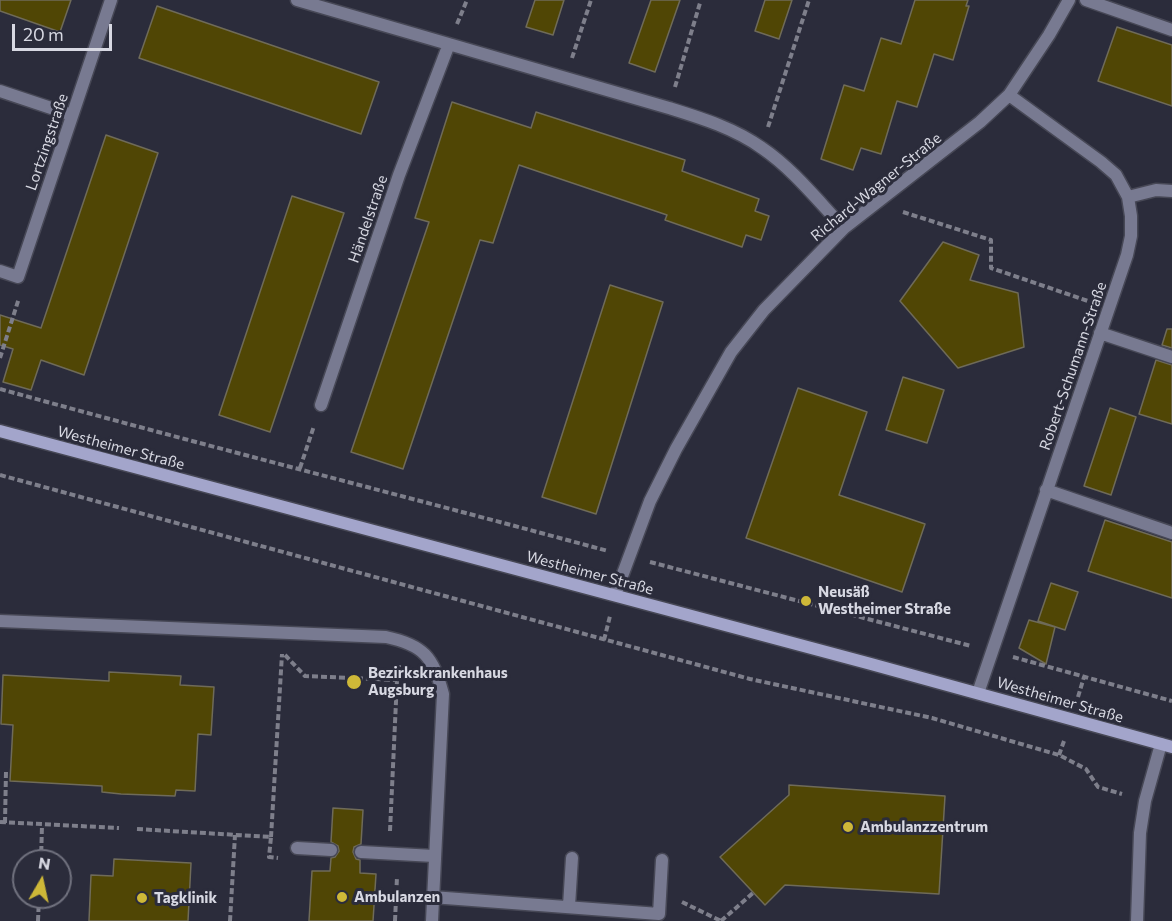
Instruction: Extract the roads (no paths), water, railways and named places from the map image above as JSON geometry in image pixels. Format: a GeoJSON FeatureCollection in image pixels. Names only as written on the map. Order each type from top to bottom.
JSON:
{"type":"FeatureCollection","features":[{"type":"Feature","properties":{"kind":"street","name":"Lortzingstraße"},"geometry":{"type":"LineString","coordinates":[[0,271],[18,277],[111,0]]}},
{"type":"Feature","properties":{"kind":"street"},"geometry":{"type":"LineString","coordinates":[[297,0],[669,108],[722,126],[762,147],[775,157],[843,228]]}},
{"type":"Feature","properties":{"kind":"street","name":"Richard-Wagner-Straße"},"geometry":{"type":"LineString","coordinates":[[615,595],[650,501],[676,449],[731,352],[764,310],[843,228],[980,122],[1009,95],[1069,0]]}},
{"type":"Feature","properties":{"kind":"street"},"geometry":{"type":"LineString","coordinates":[[1086,0],[1172,30]]}},
{"type":"Feature","properties":{"kind":"street","name":"Händelstraße"},"geometry":{"type":"LineString","coordinates":[[321,405],[399,175],[449,45]]}},
{"type":"Feature","properties":{"kind":"street"},"geometry":{"type":"LineString","coordinates":[[0,91],[72,115]]}},
{"type":"Feature","properties":{"kind":"street","name":"Robert-Schumann-Straße"},"geometry":{"type":"LineString","coordinates":[[978,693],[1101,333],[1131,236],[1128,197],[1116,175],[1009,95]]}},
{"type":"Feature","properties":{"kind":"street"},"geometry":{"type":"LineString","coordinates":[[1128,197],[1156,190],[1172,191]]}},
{"type":"Feature","properties":{"kind":"street"},"geometry":{"type":"LineString","coordinates":[[1101,333],[1172,357]]}},
{"type":"Feature","properties":{"kind":"street","name":"Westheimer Straße"},"geometry":{"type":"LineString","coordinates":[[0,431],[978,693],[1166,746]]}},
{"type":"Feature","properties":{"kind":"street"},"geometry":{"type":"LineString","coordinates":[[1046,490],[1172,533]]}},
{"type":"Feature","properties":{"kind":"street"},"geometry":{"type":"LineString","coordinates":[[0,621],[386,637],[405,641],[423,652],[437,670],[443,694],[432,921]]}},
{"type":"Feature","properties":{"kind":"street"},"geometry":{"type":"LineString","coordinates":[[1137,921],[1140,833],[1145,801],[1166,746]]}},
{"type":"Feature","properties":{"kind":"street"},"geometry":{"type":"LineString","coordinates":[[297,848],[331,850]]}},
{"type":"Feature","properties":{"kind":"street"},"geometry":{"type":"LineString","coordinates":[[361,852],[434,856]]}},
{"type":"Feature","properties":{"kind":"street"},"geometry":{"type":"LineString","coordinates":[[569,906],[572,858]]}},
{"type":"Feature","properties":{"kind":"street"},"geometry":{"type":"LineString","coordinates":[[432,897],[659,914],[662,860]]}},
{"type":"Feature","properties":{"kind":"place","name":"Neusäß Westheimer Straße"},"geometry":{"type":"Point","coordinates":[806,601]}},
{"type":"Feature","properties":{"kind":"place","name":"Bezirkskrankenhaus Augsburg"},"geometry":{"type":"Point","coordinates":[354,682]}},
{"type":"Feature","properties":{"kind":"place","name":"Ambulanzzentrum"},"geometry":{"type":"Point","coordinates":[848,827]}},
{"type":"Feature","properties":{"kind":"place","name":"Ambulanzen"},"geometry":{"type":"Point","coordinates":[342,897]}},
{"type":"Feature","properties":{"kind":"place","name":"Tagklinik"},"geometry":{"type":"Point","coordinates":[142,898]}}]}
